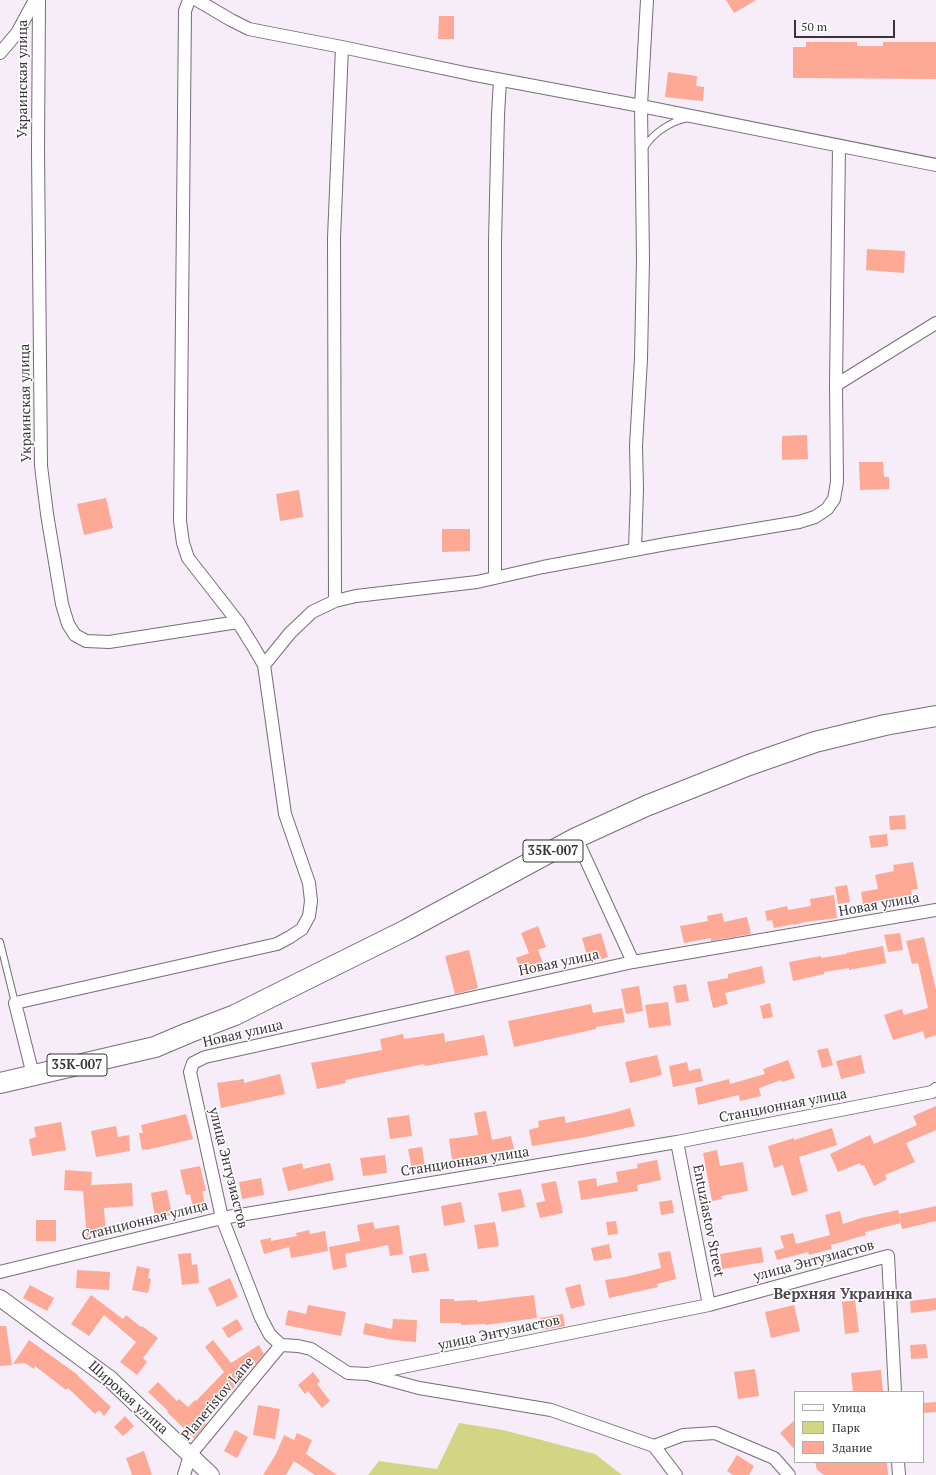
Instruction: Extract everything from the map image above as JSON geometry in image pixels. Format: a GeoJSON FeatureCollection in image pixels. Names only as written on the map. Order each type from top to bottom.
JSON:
{"type":"FeatureCollection","features":[{"type":"Feature","properties":{"kind":"main road","name":"35К-007"},"geometry":{"type":"LineString","coordinates":[[0,1083],[155,1046],[235,1015],[406,930],[576,838],[646,806],[756,762],[815,742],[885,725],[936,716]]}},
{"type":"Feature","properties":{"kind":"street"},"geometry":{"type":"LineString","coordinates":[[0,53],[17,33],[35,0]]}},
{"type":"Feature","properties":{"kind":"street","name":"Украинская улица"},"geometry":{"type":"LineString","coordinates":[[39,0],[38,150],[41,466],[54,559],[62,604],[68,624],[75,635],[86,641],[109,642],[238,622]]}},
{"type":"Feature","properties":{"kind":"street"},"geometry":{"type":"LineString","coordinates":[[33,1076],[15,1003],[277,944],[290,938],[302,929],[309,916],[312,901],[309,883],[285,814],[264,665],[238,622],[188,558],[183,544],[180,521],[185,11],[189,0]]}},
{"type":"Feature","properties":{"kind":"street"},"geometry":{"type":"LineString","coordinates":[[197,0],[230,20],[249,29],[500,80],[695,116],[936,165]]}},
{"type":"Feature","properties":{"kind":"street"},"geometry":{"type":"LineString","coordinates":[[635,550],[637,489],[636,446],[641,359],[643,260],[641,106],[647,0]]}},
{"type":"Feature","properties":{"kind":"street"},"geometry":{"type":"LineString","coordinates":[[335,601],[334,238],[342,47]]}},
{"type":"Feature","properties":{"kind":"street"},"geometry":{"type":"LineString","coordinates":[[495,578],[495,241],[500,80]]}},
{"type":"Feature","properties":{"kind":"street"},"geometry":{"type":"LineString","coordinates":[[264,665],[290,633],[312,612],[335,601],[356,596],[477,582],[635,550],[799,522],[815,517],[827,509],[834,499],[837,482],[836,385],[839,146]]}},
{"type":"Feature","properties":{"kind":"street"},"geometry":{"type":"LineString","coordinates":[[836,385],[936,323]]}},
{"type":"Feature","properties":{"kind":"street"},"geometry":{"type":"LineString","coordinates":[[576,838],[633,962]]}},
{"type":"Feature","properties":{"kind":"street","name":"Новая улица"},"geometry":{"type":"LineString","coordinates":[[193,1063],[205,1057],[633,962],[936,910]]}},
{"type":"Feature","properties":{"kind":"street","name":"улица Энтузиастов"},"geometry":{"type":"LineString","coordinates":[[193,1063],[190,1072],[222,1218],[261,1318],[270,1335],[281,1345],[298,1346],[311,1349],[348,1373],[368,1374],[709,1305],[888,1256],[894,1391]]}},
{"type":"Feature","properties":{"kind":"street","name":"Станционная улица"},"geometry":{"type":"LineString","coordinates":[[0,1272],[222,1218],[677,1142],[932,1092],[936,1089]]}},
{"type":"Feature","properties":{"kind":"street","name":"Entuziastov Street"},"geometry":{"type":"LineString","coordinates":[[677,1142],[709,1305]]}},
{"type":"Feature","properties":{"kind":"street","name":"Широкая улица"},"geometry":{"type":"LineString","coordinates":[[0,1298],[110,1379],[211,1475]]}},
{"type":"Feature","properties":{"kind":"street","name":"Planeristov Lane"},"geometry":{"type":"LineString","coordinates":[[184,1475],[190,1455],[281,1345]]}},
{"type":"Feature","properties":{"kind":"street"},"geometry":{"type":"LineString","coordinates":[[368,1374],[419,1388],[551,1410],[654,1446],[676,1475]]}},
{"type":"Feature","properties":{"kind":"street"},"geometry":{"type":"LineString","coordinates":[[654,1446],[683,1435],[715,1433],[774,1458],[789,1475]]}},
{"type":"Feature","properties":{"kind":"street"},"geometry":{"type":"LineString","coordinates":[[898,1463],[899,1475]]}},
{"type":"Feature","properties":{"kind":"lane"},"geometry":{"type":"LineString","coordinates":[[642,151],[648,141],[658,132],[672,123],[695,116]]}},
{"type":"Feature","properties":{"kind":"lane"},"geometry":{"type":"LineString","coordinates":[[0,942],[15,1003]]}},
{"type":"Feature","properties":{"kind":"green space"},"geometry":{"type":"Polygon","coordinates":[[[459,1423],[503,1430],[595,1454],[622,1475],[368,1475],[379,1461],[437,1469],[459,1423]]]}},
{"type":"Feature","properties":{"kind":"building"},"geometry":{"type":"Polygon","coordinates":[[[726,0],[756,0],[734,13],[726,0]]]}},
{"type":"Feature","properties":{"kind":"building"},"geometry":{"type":"Polygon","coordinates":[[[439,16],[454,16],[454,39],[438,39],[439,16]]]}},
{"type":"Feature","properties":{"kind":"building"},"geometry":{"type":"Polygon","coordinates":[[[806,42],[857,42],[857,46],[883,46],[883,42],[936,42],[936,79],[793,78],[793,47],[806,47],[806,42]]]}},
{"type":"Feature","properties":{"kind":"building"},"geometry":{"type":"Polygon","coordinates":[[[668,72],[697,76],[696,86],[704,87],[703,101],[665,97],[668,72]]]}},
{"type":"Feature","properties":{"kind":"building"},"geometry":{"type":"Polygon","coordinates":[[[867,249],[905,251],[904,273],[866,270],[867,249]]]}},
{"type":"Feature","properties":{"kind":"building"},"geometry":{"type":"Polygon","coordinates":[[[807,435],[808,459],[782,460],[782,436],[807,435]]]}},
{"type":"Feature","properties":{"kind":"building"},"geometry":{"type":"Polygon","coordinates":[[[859,462],[883,462],[884,477],[889,477],[889,489],[860,490],[859,462]]]}},
{"type":"Feature","properties":{"kind":"building"},"geometry":{"type":"Polygon","coordinates":[[[299,490],[303,517],[280,521],[276,494],[299,490]]]}},
{"type":"Feature","properties":{"kind":"building"},"geometry":{"type":"Polygon","coordinates":[[[106,498],[113,528],[84,535],[77,504],[106,498]]]}},
{"type":"Feature","properties":{"kind":"building"},"geometry":{"type":"Polygon","coordinates":[[[442,529],[470,529],[470,551],[442,552],[442,529]]]}},
{"type":"Feature","properties":{"kind":"building"},"geometry":{"type":"Polygon","coordinates":[[[905,815],[906,829],[890,830],[889,816],[905,815]]]}},
{"type":"Feature","properties":{"kind":"building"},"geometry":{"type":"Polygon","coordinates":[[[887,834],[888,846],[871,848],[869,836],[887,834]]]}},
{"type":"Feature","properties":{"kind":"building"},"geometry":{"type":"Polygon","coordinates":[[[913,862],[918,889],[911,890],[914,904],[901,906],[899,897],[876,901],[878,909],[864,911],[861,892],[878,889],[875,875],[894,871],[893,865],[913,862]]]}},
{"type":"Feature","properties":{"kind":"building"},"geometry":{"type":"Polygon","coordinates":[[[847,885],[850,902],[838,904],[835,887],[847,885]]]}},
{"type":"Feature","properties":{"kind":"building"},"geometry":{"type":"Polygon","coordinates":[[[834,895],[837,918],[774,928],[772,920],[767,921],[765,911],[787,906],[788,910],[811,906],[810,899],[834,895]]]}},
{"type":"Feature","properties":{"kind":"building"},"geometry":{"type":"Polygon","coordinates":[[[722,913],[724,922],[747,917],[751,934],[711,941],[711,938],[684,943],[680,926],[708,921],[707,916],[722,913]]]}},
{"type":"Feature","properties":{"kind":"building"},"geometry":{"type":"Polygon","coordinates":[[[538,926],[546,947],[532,952],[538,950],[545,969],[523,977],[516,958],[529,953],[521,933],[538,926]]]}},
{"type":"Feature","properties":{"kind":"building"},"geometry":{"type":"Polygon","coordinates":[[[601,933],[608,957],[589,963],[582,938],[601,933]]]}},
{"type":"Feature","properties":{"kind":"building"},"geometry":{"type":"Polygon","coordinates":[[[900,933],[903,950],[888,952],[884,935],[900,933]]]}},
{"type":"Feature","properties":{"kind":"building"},"geometry":{"type":"Polygon","coordinates":[[[924,937],[936,990],[936,1035],[925,1039],[923,1031],[893,1040],[884,1015],[902,1009],[904,1015],[928,1008],[918,963],[912,964],[906,941],[924,937]]]}},
{"type":"Feature","properties":{"kind":"building"},"geometry":{"type":"Polygon","coordinates":[[[883,946],[886,963],[849,970],[849,968],[824,972],[824,974],[793,981],[789,962],[821,956],[821,958],[846,954],[883,946]]]}},
{"type":"Feature","properties":{"kind":"building"},"geometry":{"type":"Polygon","coordinates":[[[469,950],[478,988],[455,994],[445,956],[469,950]]]}},
{"type":"Feature","properties":{"kind":"building"},"geometry":{"type":"Polygon","coordinates":[[[762,966],[765,983],[725,993],[728,1004],[713,1008],[707,982],[728,978],[728,974],[762,966]]]}},
{"type":"Feature","properties":{"kind":"building"},"geometry":{"type":"Polygon","coordinates":[[[686,984],[689,1001],[676,1003],[673,986],[686,984]]]}},
{"type":"Feature","properties":{"kind":"building"},"geometry":{"type":"Polygon","coordinates":[[[639,986],[643,1011],[626,1014],[621,989],[639,986]]]}},
{"type":"Feature","properties":{"kind":"building"},"geometry":{"type":"Polygon","coordinates":[[[668,1002],[671,1025],[649,1028],[645,1005],[668,1002]]]}},
{"type":"Feature","properties":{"kind":"building"},"geometry":{"type":"Polygon","coordinates":[[[770,1003],[773,1017],[763,1019],[760,1006],[770,1003]]]}},
{"type":"Feature","properties":{"kind":"building"},"geometry":{"type":"Polygon","coordinates":[[[591,1004],[593,1013],[622,1008],[625,1022],[596,1027],[596,1029],[514,1047],[508,1021],[591,1004]]]}},
{"type":"Feature","properties":{"kind":"building"},"geometry":{"type":"Polygon","coordinates":[[[444,1033],[445,1042],[484,1035],[488,1055],[425,1066],[424,1064],[345,1080],[346,1083],[317,1089],[311,1063],[382,1050],[380,1039],[403,1034],[404,1039],[444,1033]]]}},
{"type":"Feature","properties":{"kind":"building"},"geometry":{"type":"Polygon","coordinates":[[[828,1048],[833,1065],[822,1068],[817,1050],[828,1048]]]}},
{"type":"Feature","properties":{"kind":"building"},"geometry":{"type":"Polygon","coordinates":[[[657,1055],[662,1075],[630,1083],[625,1062],[657,1055]]]}},
{"type":"Feature","properties":{"kind":"building"},"geometry":{"type":"Polygon","coordinates":[[[861,1055],[865,1073],[841,1079],[836,1061],[861,1055]]]}},
{"type":"Feature","properties":{"kind":"building"},"geometry":{"type":"Polygon","coordinates":[[[788,1060],[795,1078],[782,1082],[781,1080],[759,1088],[761,1096],[740,1101],[739,1095],[698,1105],[695,1088],[729,1079],[730,1084],[765,1074],[763,1069],[788,1060]]]}},
{"type":"Feature","properties":{"kind":"building"},"geometry":{"type":"Polygon","coordinates":[[[687,1062],[689,1071],[700,1068],[703,1081],[673,1087],[669,1066],[687,1062]]]}},
{"type":"Feature","properties":{"kind":"building"},"geometry":{"type":"Polygon","coordinates":[[[280,1074],[285,1094],[221,1108],[217,1083],[244,1079],[244,1083],[280,1074]]]}},
{"type":"Feature","properties":{"kind":"building"},"geometry":{"type":"Polygon","coordinates":[[[936,1106],[936,1130],[906,1143],[915,1162],[885,1175],[887,1179],[874,1186],[864,1165],[861,1166],[860,1163],[838,1172],[830,1154],[870,1135],[874,1144],[917,1125],[913,1116],[936,1106]]]}},
{"type":"Feature","properties":{"kind":"building"},"geometry":{"type":"Polygon","coordinates":[[[630,1108],[635,1126],[586,1137],[532,1146],[529,1130],[539,1127],[538,1121],[564,1116],[566,1123],[630,1108]]]}},
{"type":"Feature","properties":{"kind":"building"},"geometry":{"type":"Polygon","coordinates":[[[486,1111],[492,1140],[511,1136],[514,1149],[452,1160],[449,1139],[478,1135],[474,1113],[486,1111]]]}},
{"type":"Feature","properties":{"kind":"building"},"geometry":{"type":"Polygon","coordinates":[[[186,1114],[193,1139],[142,1150],[139,1133],[143,1133],[141,1125],[186,1114]]]}},
{"type":"Feature","properties":{"kind":"building"},"geometry":{"type":"Polygon","coordinates":[[[409,1115],[412,1136],[390,1139],[387,1118],[409,1115]]]}},
{"type":"Feature","properties":{"kind":"building"},"geometry":{"type":"Polygon","coordinates":[[[61,1122],[66,1150],[32,1156],[29,1139],[36,1137],[34,1127],[61,1122]]]}},
{"type":"Feature","properties":{"kind":"building"},"geometry":{"type":"Polygon","coordinates":[[[116,1126],[118,1137],[129,1135],[130,1151],[96,1157],[91,1131],[116,1126]]]}},
{"type":"Feature","properties":{"kind":"building"},"geometry":{"type":"Polygon","coordinates":[[[832,1128],[837,1145],[799,1157],[808,1191],[792,1196],[783,1165],[774,1168],[768,1146],[794,1138],[794,1140],[832,1128]]]}},
{"type":"Feature","properties":{"kind":"building"},"geometry":{"type":"Polygon","coordinates":[[[422,1147],[425,1167],[412,1170],[408,1149],[422,1147]]]}},
{"type":"Feature","properties":{"kind":"building"},"geometry":{"type":"Polygon","coordinates":[[[717,1150],[720,1166],[743,1162],[748,1191],[721,1196],[722,1199],[712,1201],[703,1153],[717,1150]]]}},
{"type":"Feature","properties":{"kind":"building"},"geometry":{"type":"Polygon","coordinates":[[[385,1155],[387,1173],[363,1176],[360,1158],[385,1155]]]}},
{"type":"Feature","properties":{"kind":"building"},"geometry":{"type":"Polygon","coordinates":[[[657,1160],[661,1180],[637,1185],[638,1191],[581,1200],[578,1181],[596,1178],[597,1186],[618,1182],[616,1172],[638,1168],[637,1164],[657,1160]]]}},
{"type":"Feature","properties":{"kind":"building"},"geometry":{"type":"Polygon","coordinates":[[[302,1163],[303,1169],[330,1163],[334,1180],[288,1191],[282,1168],[302,1163]]]}},
{"type":"Feature","properties":{"kind":"building"},"geometry":{"type":"Polygon","coordinates":[[[200,1166],[206,1191],[202,1191],[206,1209],[194,1212],[190,1194],[186,1195],[180,1170],[200,1166]]]}},
{"type":"Feature","properties":{"kind":"building"},"geometry":{"type":"Polygon","coordinates":[[[65,1170],[92,1172],[91,1185],[132,1183],[133,1206],[104,1208],[106,1237],[87,1239],[83,1191],[64,1190],[65,1170]]]}},
{"type":"Feature","properties":{"kind":"building"},"geometry":{"type":"Polygon","coordinates":[[[261,1178],[264,1195],[242,1199],[239,1182],[261,1178]]]}},
{"type":"Feature","properties":{"kind":"building"},"geometry":{"type":"Polygon","coordinates":[[[556,1181],[563,1213],[540,1218],[536,1203],[545,1201],[541,1184],[556,1181]]]}},
{"type":"Feature","properties":{"kind":"building"},"geometry":{"type":"Polygon","coordinates":[[[521,1189],[525,1207],[502,1212],[498,1193],[521,1189]]]}},
{"type":"Feature","properties":{"kind":"building"},"geometry":{"type":"Polygon","coordinates":[[[167,1190],[172,1215],[155,1218],[151,1193],[167,1190]]]}},
{"type":"Feature","properties":{"kind":"building"},"geometry":{"type":"Polygon","coordinates":[[[672,1200],[674,1213],[661,1215],[659,1202],[672,1200]]]}},
{"type":"Feature","properties":{"kind":"building"},"geometry":{"type":"Polygon","coordinates":[[[461,1202],[465,1222],[444,1226],[441,1206],[461,1202]]]}},
{"type":"Feature","properties":{"kind":"building"},"geometry":{"type":"Polygon","coordinates":[[[936,1206],[936,1221],[902,1229],[901,1223],[865,1232],[866,1235],[831,1245],[832,1249],[809,1255],[808,1252],[777,1260],[774,1251],[784,1248],[780,1236],[793,1233],[796,1244],[830,1235],[825,1215],[840,1211],[843,1224],[861,1218],[898,1210],[899,1214],[936,1206]]]}},
{"type":"Feature","properties":{"kind":"building"},"geometry":{"type":"Polygon","coordinates":[[[36,1220],[56,1220],[56,1241],[36,1241],[36,1220]]]}},
{"type":"Feature","properties":{"kind":"building"},"geometry":{"type":"Polygon","coordinates":[[[616,1221],[618,1234],[608,1235],[606,1222],[616,1221]]]}},
{"type":"Feature","properties":{"kind":"building"},"geometry":{"type":"Polygon","coordinates":[[[373,1222],[375,1229],[399,1225],[403,1254],[390,1256],[388,1245],[345,1254],[347,1267],[333,1270],[329,1247],[360,1241],[357,1225],[373,1222]]]}},
{"type":"Feature","properties":{"kind":"building"},"geometry":{"type":"Polygon","coordinates":[[[495,1222],[499,1246],[478,1249],[474,1225],[495,1222]]]}},
{"type":"Feature","properties":{"kind":"building"},"geometry":{"type":"Polygon","coordinates":[[[309,1230],[310,1234],[325,1231],[328,1251],[291,1258],[289,1247],[264,1254],[260,1240],[271,1238],[271,1241],[297,1236],[296,1233],[309,1230]]]}},
{"type":"Feature","properties":{"kind":"building"},"geometry":{"type":"Polygon","coordinates":[[[609,1244],[612,1258],[594,1261],[591,1248],[609,1244]]]}},
{"type":"Feature","properties":{"kind":"building"},"geometry":{"type":"Polygon","coordinates":[[[761,1247],[764,1262],[722,1269],[720,1254],[761,1247]]]}},
{"type":"Feature","properties":{"kind":"building"},"geometry":{"type":"Polygon","coordinates":[[[670,1251],[676,1279],[657,1284],[658,1287],[609,1298],[605,1280],[625,1277],[661,1268],[658,1253],[670,1251]]]}},
{"type":"Feature","properties":{"kind":"building"},"geometry":{"type":"Polygon","coordinates":[[[191,1253],[192,1265],[197,1264],[199,1283],[182,1285],[178,1254],[191,1253]]]}},
{"type":"Feature","properties":{"kind":"building"},"geometry":{"type":"Polygon","coordinates":[[[426,1253],[429,1271],[412,1273],[409,1256],[426,1253]]]}},
{"type":"Feature","properties":{"kind":"building"},"geometry":{"type":"Polygon","coordinates":[[[137,1266],[150,1269],[148,1278],[151,1279],[148,1293],[132,1290],[137,1266]]]}},
{"type":"Feature","properties":{"kind":"building"},"geometry":{"type":"Polygon","coordinates":[[[77,1270],[110,1272],[109,1290],[76,1288],[77,1270]]]}},
{"type":"Feature","properties":{"kind":"building"},"geometry":{"type":"Polygon","coordinates":[[[230,1278],[238,1297],[217,1307],[208,1288],[230,1278]]]}},
{"type":"Feature","properties":{"kind":"building"},"geometry":{"type":"Polygon","coordinates":[[[580,1284],[585,1305],[571,1309],[565,1288],[580,1284]]]}},
{"type":"Feature","properties":{"kind":"building"},"geometry":{"type":"Polygon","coordinates":[[[30,1285],[54,1298],[47,1311],[23,1298],[30,1285]]]}},
{"type":"Feature","properties":{"kind":"building"},"geometry":{"type":"Polygon","coordinates":[[[91,1295],[123,1319],[126,1315],[158,1338],[143,1358],[147,1362],[137,1375],[120,1362],[136,1342],[104,1315],[89,1336],[71,1324],[91,1295]]]}},
{"type":"Feature","properties":{"kind":"building"},"geometry":{"type":"Polygon","coordinates":[[[534,1295],[537,1318],[485,1325],[440,1323],[440,1299],[454,1299],[454,1301],[477,1300],[477,1302],[534,1295]]]}},
{"type":"Feature","properties":{"kind":"building"},"geometry":{"type":"Polygon","coordinates":[[[936,1298],[936,1310],[911,1313],[910,1301],[936,1298]]]}},
{"type":"Feature","properties":{"kind":"building"},"geometry":{"type":"Polygon","coordinates":[[[855,1300],[859,1332],[845,1334],[842,1302],[855,1300]]]}},
{"type":"Feature","properties":{"kind":"building"},"geometry":{"type":"Polygon","coordinates":[[[308,1305],[346,1312],[341,1336],[285,1325],[288,1310],[306,1314],[308,1305]]]}},
{"type":"Feature","properties":{"kind":"building"},"geometry":{"type":"Polygon","coordinates":[[[794,1305],[800,1331],[771,1338],[765,1312],[794,1305]]]}},
{"type":"Feature","properties":{"kind":"building"},"geometry":{"type":"Polygon","coordinates":[[[563,1314],[565,1326],[542,1330],[540,1318],[563,1314]]]}},
{"type":"Feature","properties":{"kind":"building"},"geometry":{"type":"Polygon","coordinates":[[[237,1319],[243,1329],[228,1338],[222,1328],[237,1319]]]}},
{"type":"Feature","properties":{"kind":"building"},"geometry":{"type":"Polygon","coordinates":[[[393,1319],[417,1320],[416,1342],[393,1340],[363,1334],[365,1323],[392,1329],[393,1319]]]}},
{"type":"Feature","properties":{"kind":"building"},"geometry":{"type":"Polygon","coordinates":[[[0,1326],[6,1326],[12,1365],[0,1366],[0,1326]]]}},
{"type":"Feature","properties":{"kind":"building"},"geometry":{"type":"Polygon","coordinates":[[[29,1340],[78,1375],[111,1407],[104,1416],[99,1410],[95,1414],[68,1388],[66,1390],[35,1366],[34,1369],[25,1363],[13,1364],[29,1340]]]}},
{"type":"Feature","properties":{"kind":"building"},"geometry":{"type":"Polygon","coordinates":[[[213,1340],[231,1363],[259,1345],[264,1354],[253,1367],[241,1375],[244,1378],[237,1386],[236,1385],[221,1401],[219,1399],[201,1419],[206,1424],[194,1438],[148,1392],[158,1382],[177,1401],[179,1399],[188,1407],[195,1400],[196,1401],[224,1372],[205,1347],[213,1340]]]}},
{"type":"Feature","properties":{"kind":"building"},"geometry":{"type":"Polygon","coordinates":[[[926,1344],[928,1358],[911,1359],[910,1345],[926,1344]]]}},
{"type":"Feature","properties":{"kind":"building"},"geometry":{"type":"Polygon","coordinates":[[[755,1369],[759,1396],[738,1399],[734,1372],[755,1369]]]}},
{"type":"Feature","properties":{"kind":"building"},"geometry":{"type":"Polygon","coordinates":[[[881,1370],[883,1391],[853,1391],[851,1373],[881,1370]]]}},
{"type":"Feature","properties":{"kind":"building"},"geometry":{"type":"Polygon","coordinates":[[[313,1372],[320,1381],[317,1384],[330,1401],[322,1408],[308,1391],[305,1394],[298,1385],[313,1372]]]}},
{"type":"Feature","properties":{"kind":"building"},"geometry":{"type":"Polygon","coordinates":[[[936,1402],[936,1412],[924,1413],[924,1403],[936,1402]]]}},
{"type":"Feature","properties":{"kind":"building"},"geometry":{"type":"Polygon","coordinates":[[[258,1405],[280,1409],[275,1439],[253,1435],[258,1405]]]}},
{"type":"Feature","properties":{"kind":"building"},"geometry":{"type":"Polygon","coordinates":[[[125,1416],[134,1426],[123,1436],[114,1427],[125,1416]]]}},
{"type":"Feature","properties":{"kind":"building"},"geometry":{"type":"Polygon","coordinates":[[[794,1421],[794,1449],[780,1433],[794,1421]]]}},
{"type":"Feature","properties":{"kind":"building"},"geometry":{"type":"Polygon","coordinates":[[[235,1430],[248,1437],[237,1458],[224,1451],[235,1430]]]}},
{"type":"Feature","properties":{"kind":"building"},"geometry":{"type":"Polygon","coordinates":[[[297,1433],[312,1440],[306,1454],[337,1475],[315,1475],[294,1461],[286,1475],[263,1475],[276,1454],[284,1435],[294,1440],[297,1433]]]}},
{"type":"Feature","properties":{"kind":"building"},"geometry":{"type":"Polygon","coordinates":[[[144,1451],[152,1475],[132,1475],[126,1458],[144,1451]]]}},
{"type":"Feature","properties":{"kind":"building"},"geometry":{"type":"Polygon","coordinates":[[[737,1455],[754,1466],[749,1475],[733,1475],[727,1471],[737,1455]]]}},
{"type":"Feature","properties":{"kind":"building"},"geometry":{"type":"Polygon","coordinates":[[[815,1463],[887,1463],[888,1475],[824,1475],[817,1470],[815,1463]]]}},
{"type":"Feature","properties":{"kind":"district","name":"Верхняя Украинка"},"geometry":{"type":"Point","coordinates":[843,1295]}}]}
